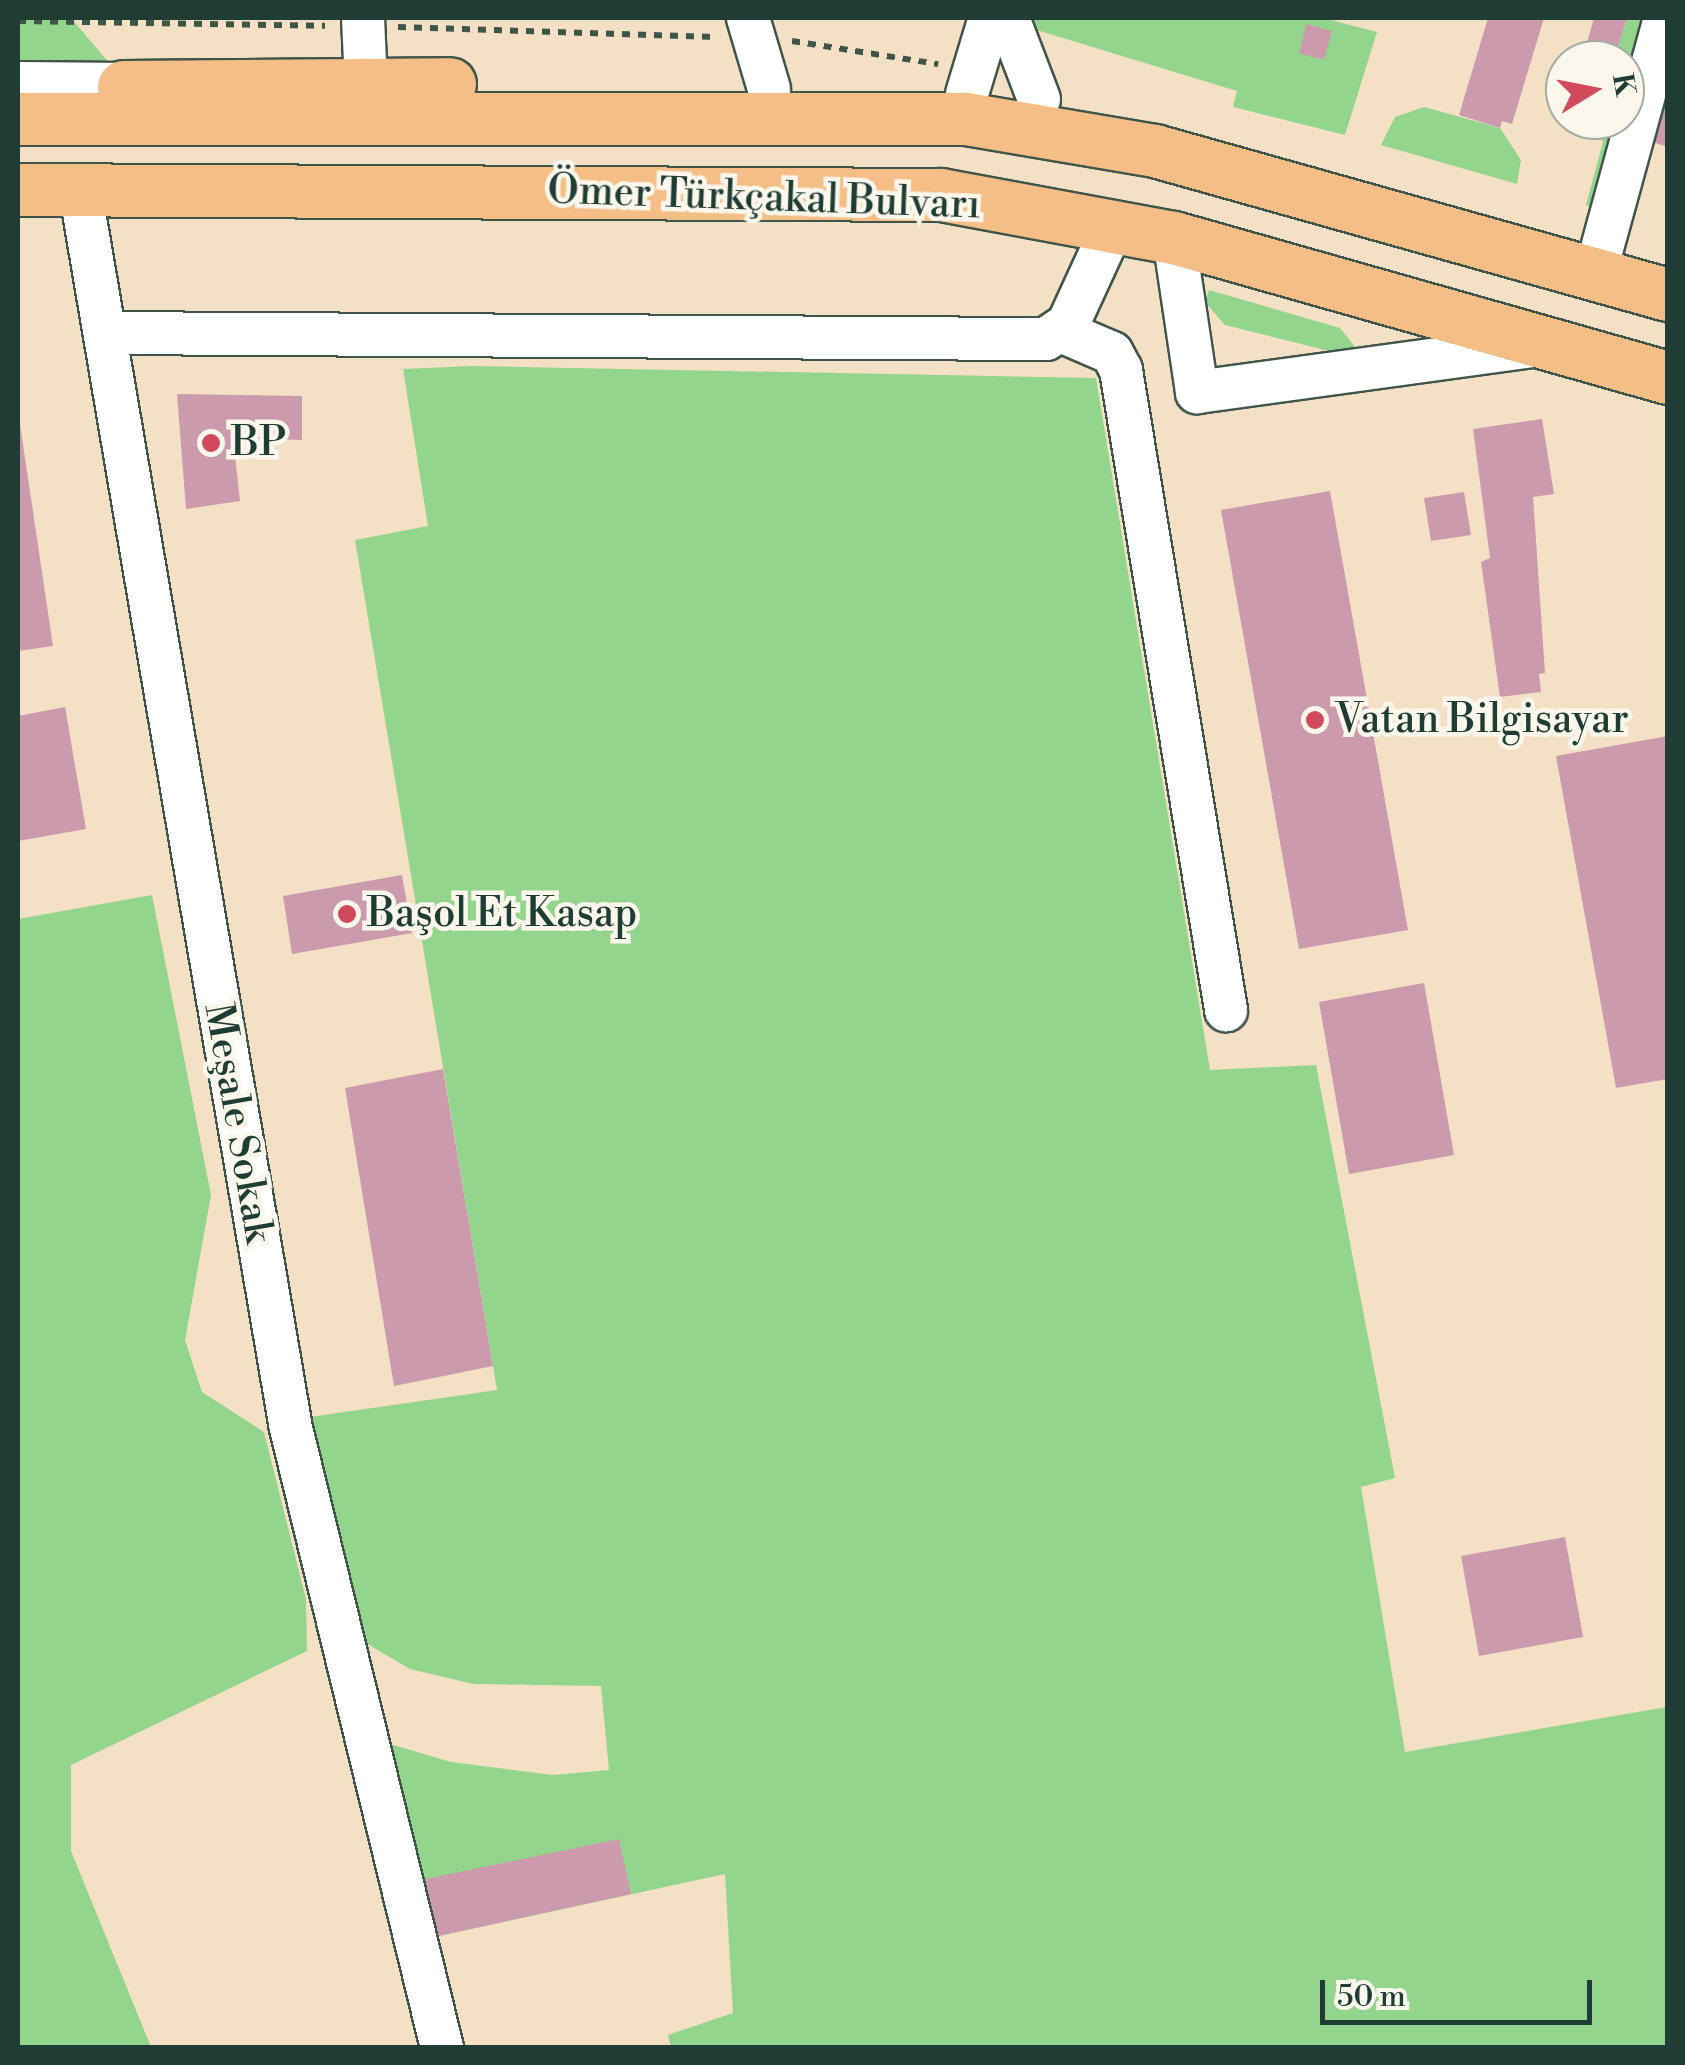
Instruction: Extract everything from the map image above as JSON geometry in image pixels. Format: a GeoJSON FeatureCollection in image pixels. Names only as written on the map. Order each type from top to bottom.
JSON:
{"type":"FeatureCollection","features":[{"type":"Feature","properties":{"kind":"main road"},"geometry":{"type":"LineString","coordinates":[[80,189],[110,101],[366,83],[967,94],[1039,100],[1512,222],[1595,274]]}},
{"type":"Feature","properties":{"kind":"main road","name":"Ömer Türkçakal Bulvarı"},"geometry":{"type":"LineString","coordinates":[[18,119],[110,101],[966,119],[1155,151],[1668,295]]}},
{"type":"Feature","properties":{"kind":"main road","name":"Ömer Türkçakal Bulvarı"},"geometry":{"type":"LineString","coordinates":[[18,190],[941,195],[1174,238],[1668,378]]}},
{"type":"Feature","properties":{"kind":"street"},"geometry":{"type":"LineString","coordinates":[[967,94],[990,18]]}},
{"type":"Feature","properties":{"kind":"street"},"geometry":{"type":"LineString","coordinates":[[1008,18],[1039,100]]}},
{"type":"Feature","properties":{"kind":"street"},"geometry":{"type":"LineString","coordinates":[[1595,274],[1665,18]]}},
{"type":"Feature","properties":{"kind":"street"},"geometry":{"type":"LineString","coordinates":[[363,22],[366,83]]}},
{"type":"Feature","properties":{"kind":"street"},"geometry":{"type":"LineString","coordinates":[[752,28],[769,89]]}},
{"type":"Feature","properties":{"kind":"street"},"geometry":{"type":"LineString","coordinates":[[18,83],[110,101]]}},
{"type":"Feature","properties":{"kind":"street","name":"Meşale Sokak"},"geometry":{"type":"LineString","coordinates":[[80,189],[290,1428],[442,2048]]}},
{"type":"Feature","properties":{"kind":"street"},"geometry":{"type":"LineString","coordinates":[[1063,332],[1114,224]]}},
{"type":"Feature","properties":{"kind":"street"},"geometry":{"type":"LineString","coordinates":[[1174,238],[1197,392],[1548,343]]}},
{"type":"Feature","properties":{"kind":"street"},"geometry":{"type":"LineString","coordinates":[[105,333],[1033,340],[1063,332],[1112,354],[1121,370],[1226,1010]]}},
{"type":"Feature","properties":{"kind":"path"},"geometry":{"type":"LineString","coordinates":[[18,22],[752,28],[938,64],[967,94]]}},
{"type":"Feature","properties":{"kind":"green space"},"geometry":{"type":"Polygon","coordinates":[[[18,18],[71,18],[127,84],[18,83],[18,18]]]}},
{"type":"Feature","properties":{"kind":"green space"},"geometry":{"type":"Polygon","coordinates":[[[997,18],[1323,18],[1377,32],[1345,135],[1233,107],[1237,91],[997,18]]]}},
{"type":"Feature","properties":{"kind":"green space"},"geometry":{"type":"Polygon","coordinates":[[[1627,18],[1647,18],[1641,40],[1620,40],[1627,18]]]}},
{"type":"Feature","properties":{"kind":"green space"},"geometry":{"type":"Polygon","coordinates":[[[1424,107],[1500,128],[1521,160],[1517,184],[1381,145],[1395,117],[1424,107]]]}},
{"type":"Feature","properties":{"kind":"green space"},"geometry":{"type":"Polygon","coordinates":[[[1611,140],[1592,208],[1586,205],[1603,142],[1611,140]]]}},
{"type":"Feature","properties":{"kind":"green space"},"geometry":{"type":"Polygon","coordinates":[[[1209,290],[1340,328],[1356,348],[1345,355],[1225,325],[1205,302],[1209,290]]]}},
{"type":"Feature","properties":{"kind":"green space"},"geometry":{"type":"Polygon","coordinates":[[[471,366],[1096,378],[1210,1070],[1316,1065],[1395,1478],[1361,1487],[1405,1752],[1667,1707],[1667,2047],[671,2047],[668,2035],[733,2013],[725,1874],[434,1937],[390,1744],[451,1762],[553,1775],[609,1770],[601,1686],[473,1684],[410,1669],[364,1642],[310,1417],[497,1390],[355,540],[428,526],[403,369],[471,366]]]}},
{"type":"Feature","properties":{"kind":"green space"},"geometry":{"type":"Polygon","coordinates":[[[152,895],[211,1195],[185,1340],[202,1392],[264,1432],[306,1599],[307,1651],[71,1765],[71,1851],[151,2047],[18,2047],[18,919],[152,895]]]}},
{"type":"Feature","properties":{"kind":"building"},"geometry":{"type":"Polygon","coordinates":[[[1488,18],[1544,18],[1512,124],[1502,121],[1500,128],[1459,115],[1488,18]]]}},
{"type":"Feature","properties":{"kind":"building"},"geometry":{"type":"Polygon","coordinates":[[[1594,18],[1627,18],[1620,40],[1588,40],[1594,18]]]}},
{"type":"Feature","properties":{"kind":"building"},"geometry":{"type":"Polygon","coordinates":[[[1306,24],[1332,31],[1324,60],[1299,53],[1306,24]]]}},
{"type":"Feature","properties":{"kind":"building"},"geometry":{"type":"Polygon","coordinates":[[[1668,82],[1668,147],[1649,141],[1668,82]]]}},
{"type":"Feature","properties":{"kind":"building"},"geometry":{"type":"Polygon","coordinates":[[[177,394],[302,396],[302,440],[233,438],[240,501],[186,509],[177,394]]]}},
{"type":"Feature","properties":{"kind":"building"},"geometry":{"type":"Polygon","coordinates":[[[18,411],[53,646],[18,651],[18,411]]]}},
{"type":"Feature","properties":{"kind":"building"},"geometry":{"type":"Polygon","coordinates":[[[1542,419],[1554,494],[1533,497],[1545,673],[1539,674],[1541,692],[1500,697],[1481,562],[1490,558],[1473,429],[1542,419]]]}},
{"type":"Feature","properties":{"kind":"building","name":"Vatan Bilgisayar"},"geometry":{"type":"Polygon","coordinates":[[[1330,491],[1408,930],[1299,949],[1221,510],[1330,491]]]}},
{"type":"Feature","properties":{"kind":"building"},"geometry":{"type":"Polygon","coordinates":[[[1464,492],[1471,535],[1431,541],[1424,498],[1464,492]]]}},
{"type":"Feature","properties":{"kind":"building"},"geometry":{"type":"Polygon","coordinates":[[[65,707],[86,829],[18,841],[18,716],[65,707]]]}},
{"type":"Feature","properties":{"kind":"building"},"geometry":{"type":"Polygon","coordinates":[[[1668,736],[1668,1079],[1616,1088],[1556,756],[1668,736]]]}},
{"type":"Feature","properties":{"kind":"building","name":"Başol Et Kasap"},"geometry":{"type":"Polygon","coordinates":[[[402,875],[412,933],[292,954],[283,896],[402,875]]]}},
{"type":"Feature","properties":{"kind":"building"},"geometry":{"type":"Polygon","coordinates":[[[1424,983],[1454,1155],[1349,1174],[1319,1002],[1424,983]]]}},
{"type":"Feature","properties":{"kind":"building"},"geometry":{"type":"Polygon","coordinates":[[[443,1069],[493,1366],[394,1386],[345,1088],[443,1069]]]}},
{"type":"Feature","properties":{"kind":"building"},"geometry":{"type":"Polygon","coordinates":[[[1565,1537],[1583,1637],[1479,1656],[1461,1556],[1565,1537]]]}},
{"type":"Feature","properties":{"kind":"building"},"geometry":{"type":"Polygon","coordinates":[[[619,1839],[631,1894],[434,1937],[421,1880],[619,1839]]]}},
{"type":"Feature","properties":{"kind":"place","name":"BP"},"geometry":{"type":"Point","coordinates":[211,443]}},
{"type":"Feature","properties":{"kind":"place","name":"Vatan Bilgisayar"},"geometry":{"type":"Point","coordinates":[1315,720]}},
{"type":"Feature","properties":{"kind":"place","name":"Başol Et Kasap"},"geometry":{"type":"Point","coordinates":[347,914]}}]}
